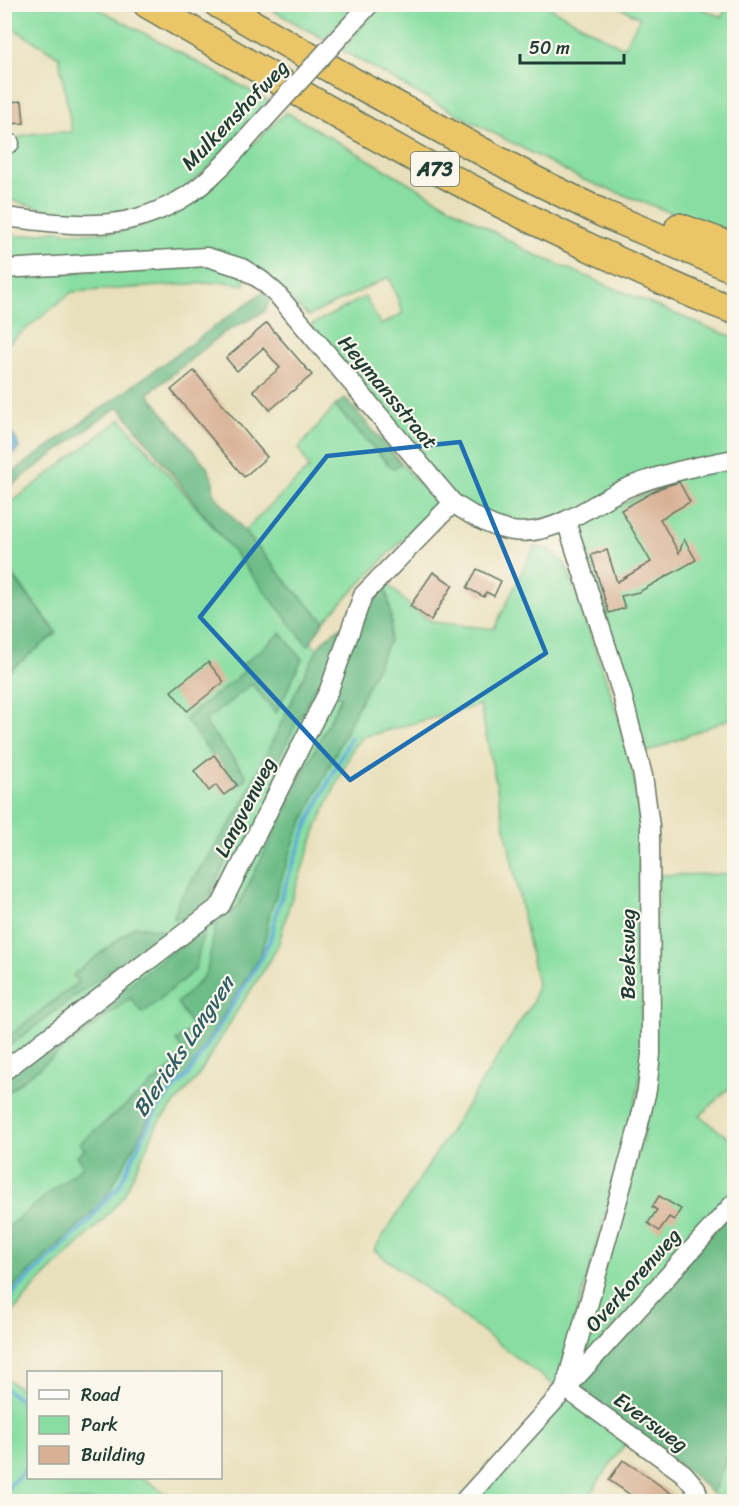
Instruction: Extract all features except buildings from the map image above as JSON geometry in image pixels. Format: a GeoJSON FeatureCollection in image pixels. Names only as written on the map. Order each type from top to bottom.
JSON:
{"type":"FeatureCollection","features":[{"type":"Feature","properties":{"kind":"highway","name":"A73"},"geometry":{"type":"LineString","coordinates":[[147,4],[390,145],[482,195],[654,277],[735,310]]}},
{"type":"Feature","properties":{"kind":"highway","name":"A73"},"geometry":{"type":"LineString","coordinates":[[218,4],[352,81],[533,179],[603,214],[735,269]]}},
{"type":"Feature","properties":{"kind":"highway","name":"A73"},"geometry":{"type":"LineString","coordinates":[[533,179],[588,193],[735,247]]}},
{"type":"Feature","properties":{"kind":"street","name":"Mulkenshofweg"},"geometry":{"type":"LineString","coordinates":[[4,217],[87,225],[122,223],[156,212],[189,194],[212,175],[370,4]]}},
{"type":"Feature","properties":{"kind":"street","name":"Heymansstraat"},"geometry":{"type":"LineString","coordinates":[[4,269],[207,257],[242,268],[276,293],[453,503],[475,519],[502,531],[530,532],[566,521],[623,489],[691,467],[735,459]]}},
{"type":"Feature","properties":{"kind":"street","name":"Langvenweg"},"geometry":{"type":"LineString","coordinates":[[4,1071],[221,905],[329,690],[363,595],[453,503]]}},
{"type":"Feature","properties":{"kind":"street","name":"Beeksweg"},"geometry":{"type":"LineString","coordinates":[[565,1388],[638,1128],[647,1090],[651,1054],[650,826],[643,776],[622,694],[566,521]]}},
{"type":"Feature","properties":{"kind":"street","name":"Overkorenweg"},"geometry":{"type":"LineString","coordinates":[[463,1502],[735,1203]]}},
{"type":"Feature","properties":{"kind":"street","name":"Eversweg"},"geometry":{"type":"LineString","coordinates":[[565,1388],[683,1473],[696,1488],[700,1502]]}},
{"type":"Feature","properties":{"kind":"highlighted area"},"geometry":{"type":"Polygon","coordinates":[[[460,442],[546,653],[350,780],[200,617],[327,456],[460,442]]]}},
{"type":"Feature","properties":{"kind":"green space"},"geometry":{"type":"Polygon","coordinates":[[[5,5],[92,5],[269,101],[207,169],[184,188],[153,205],[120,214],[87,217],[57,215],[42,208],[5,199],[4,148],[27,135],[72,132],[59,57],[5,23],[5,5]]]}},
{"type":"Feature","properties":{"kind":"green space"},"geometry":{"type":"Polygon","coordinates":[[[263,5],[357,5],[324,39],[263,5]]]}},
{"type":"Feature","properties":{"kind":"green space"},"geometry":{"type":"Polygon","coordinates":[[[379,5],[545,5],[623,48],[640,18],[616,5],[693,5],[722,17],[727,5],[734,9],[734,234],[581,179],[419,94],[342,50],[379,5]]]}},
{"type":"Feature","properties":{"kind":"green space"},"geometry":{"type":"Polygon","coordinates":[[[286,112],[529,252],[734,337],[734,453],[552,521],[512,527],[456,501],[311,325],[365,297],[381,325],[403,313],[389,277],[308,316],[260,269],[245,260],[5,261],[5,234],[22,236],[54,231],[86,233],[123,231],[160,220],[194,202],[286,112]]]}},
{"type":"Feature","properties":{"kind":"green space"},"geometry":{"type":"Polygon","coordinates":[[[211,264],[244,276],[245,285],[223,282],[72,292],[5,346],[5,276],[211,264]]]}},
{"type":"Feature","properties":{"kind":"green space"},"geometry":{"type":"Polygon","coordinates":[[[264,291],[270,301],[264,312],[225,332],[148,394],[207,467],[213,481],[213,493],[291,587],[324,621],[308,646],[120,408],[115,409],[5,490],[5,478],[264,291]]]}},
{"type":"Feature","properties":{"kind":"green space"},"geometry":{"type":"Polygon","coordinates":[[[345,398],[401,463],[393,469],[335,406],[345,398]]]}},
{"type":"Feature","properties":{"kind":"green space"},"geometry":{"type":"Polygon","coordinates":[[[335,406],[393,469],[401,463],[437,504],[324,621],[291,587],[244,531],[309,468],[299,448],[335,406]]]}},
{"type":"Feature","properties":{"kind":"green space"},"geometry":{"type":"Polygon","coordinates":[[[121,419],[355,693],[193,1027],[187,1054],[170,1069],[107,1152],[5,1239],[5,666],[53,627],[5,565],[4,508],[121,419]]]}},
{"type":"Feature","properties":{"kind":"green space"},"geometry":{"type":"Polygon","coordinates":[[[734,468],[734,717],[647,752],[578,525],[684,475],[734,468]]]}},
{"type":"Feature","properties":{"kind":"green space"},"geometry":{"type":"Polygon","coordinates":[[[534,547],[554,553],[567,568],[616,708],[631,763],[639,806],[643,1048],[639,1087],[625,1146],[556,1387],[374,1250],[533,1002],[537,984],[480,705],[363,737],[354,746],[318,824],[289,906],[279,943],[269,962],[197,1078],[158,1123],[123,1197],[100,1223],[38,1283],[5,1322],[5,1295],[99,1206],[151,1115],[186,1078],[259,957],[265,941],[269,915],[296,836],[389,641],[391,617],[383,579],[413,609],[433,622],[494,629],[534,547]]]}},
{"type":"Feature","properties":{"kind":"green space"},"geometry":{"type":"Polygon","coordinates":[[[4,565],[57,633],[5,674],[4,674],[4,565]]]}},
{"type":"Feature","properties":{"kind":"green space"},"geometry":{"type":"Polygon","coordinates":[[[383,579],[391,618],[389,641],[296,836],[269,915],[265,941],[259,957],[185,1078],[151,1115],[99,1206],[5,1295],[5,1229],[83,1166],[77,1155],[85,1149],[80,1143],[186,1054],[176,1041],[193,1027],[177,1003],[207,971],[216,924],[238,906],[341,697],[333,693],[362,606],[383,579]]]}},
{"type":"Feature","properties":{"kind":"green space"},"geometry":{"type":"Polygon","coordinates":[[[342,627],[325,689],[316,685],[210,893],[220,899],[194,920],[174,918],[179,900],[240,809],[320,645],[328,636],[342,627]]]}},
{"type":"Feature","properties":{"kind":"green space"},"geometry":{"type":"Polygon","coordinates":[[[281,633],[302,659],[276,713],[252,684],[205,723],[246,775],[244,781],[236,787],[185,719],[244,672],[241,666],[281,633]]]}},
{"type":"Feature","properties":{"kind":"green space"},"geometry":{"type":"Polygon","coordinates":[[[734,874],[734,1083],[700,1116],[734,1142],[734,1197],[586,1357],[578,1360],[645,1130],[659,875],[734,874]]]}},
{"type":"Feature","properties":{"kind":"green space"},"geometry":{"type":"Polygon","coordinates":[[[135,926],[162,930],[165,935],[162,944],[135,963],[129,956],[5,1049],[5,1039],[78,982],[73,975],[135,926]]]}},
{"type":"Feature","properties":{"kind":"green space"},"geometry":{"type":"Polygon","coordinates":[[[205,927],[195,970],[143,1013],[130,998],[5,1094],[5,1078],[205,927]]]}},
{"type":"Feature","properties":{"kind":"green space"},"geometry":{"type":"Polygon","coordinates":[[[734,1209],[734,1442],[712,1494],[699,1480],[574,1387],[734,1209]]]}},
{"type":"Feature","properties":{"kind":"green space"},"geometry":{"type":"Polygon","coordinates":[[[4,1377],[27,1393],[27,1479],[144,1479],[174,1499],[172,1502],[5,1501],[4,1377]]]}},
{"type":"Feature","properties":{"kind":"green space"},"geometry":{"type":"Polygon","coordinates":[[[566,1395],[627,1441],[588,1497],[582,1501],[472,1502],[566,1395]]]}},
{"type":"Feature","properties":{"kind":"green space"},"geometry":{"type":"Polygon","coordinates":[[[734,1442],[734,1492],[730,1490],[725,1497],[712,1494],[734,1442]]]}},
{"type":"Feature","properties":{"kind":"water"},"geometry":{"type":"Polygon","coordinates":[[[5,424],[19,448],[5,460],[5,424]]]}},
{"type":"Feature","properties":{"kind":"waterway","name":"Blericks Langven"},"geometry":{"type":"LineString","coordinates":[[4,1307],[15,1291],[91,1219],[118,1188],[153,1116],[166,1097],[189,1074],[255,969],[270,940],[278,906],[307,825],[351,737]]}},
{"type":"Feature","properties":{"kind":"waterway","name":"Blericks Langven"},"geometry":{"type":"LineString","coordinates":[[4,1388],[27,1405]]}},
{"type":"Feature","properties":{"kind":"waterway","name":"Blericks Langven"},"geometry":{"type":"LineString","coordinates":[[4,1491],[27,1468]]}}]}
